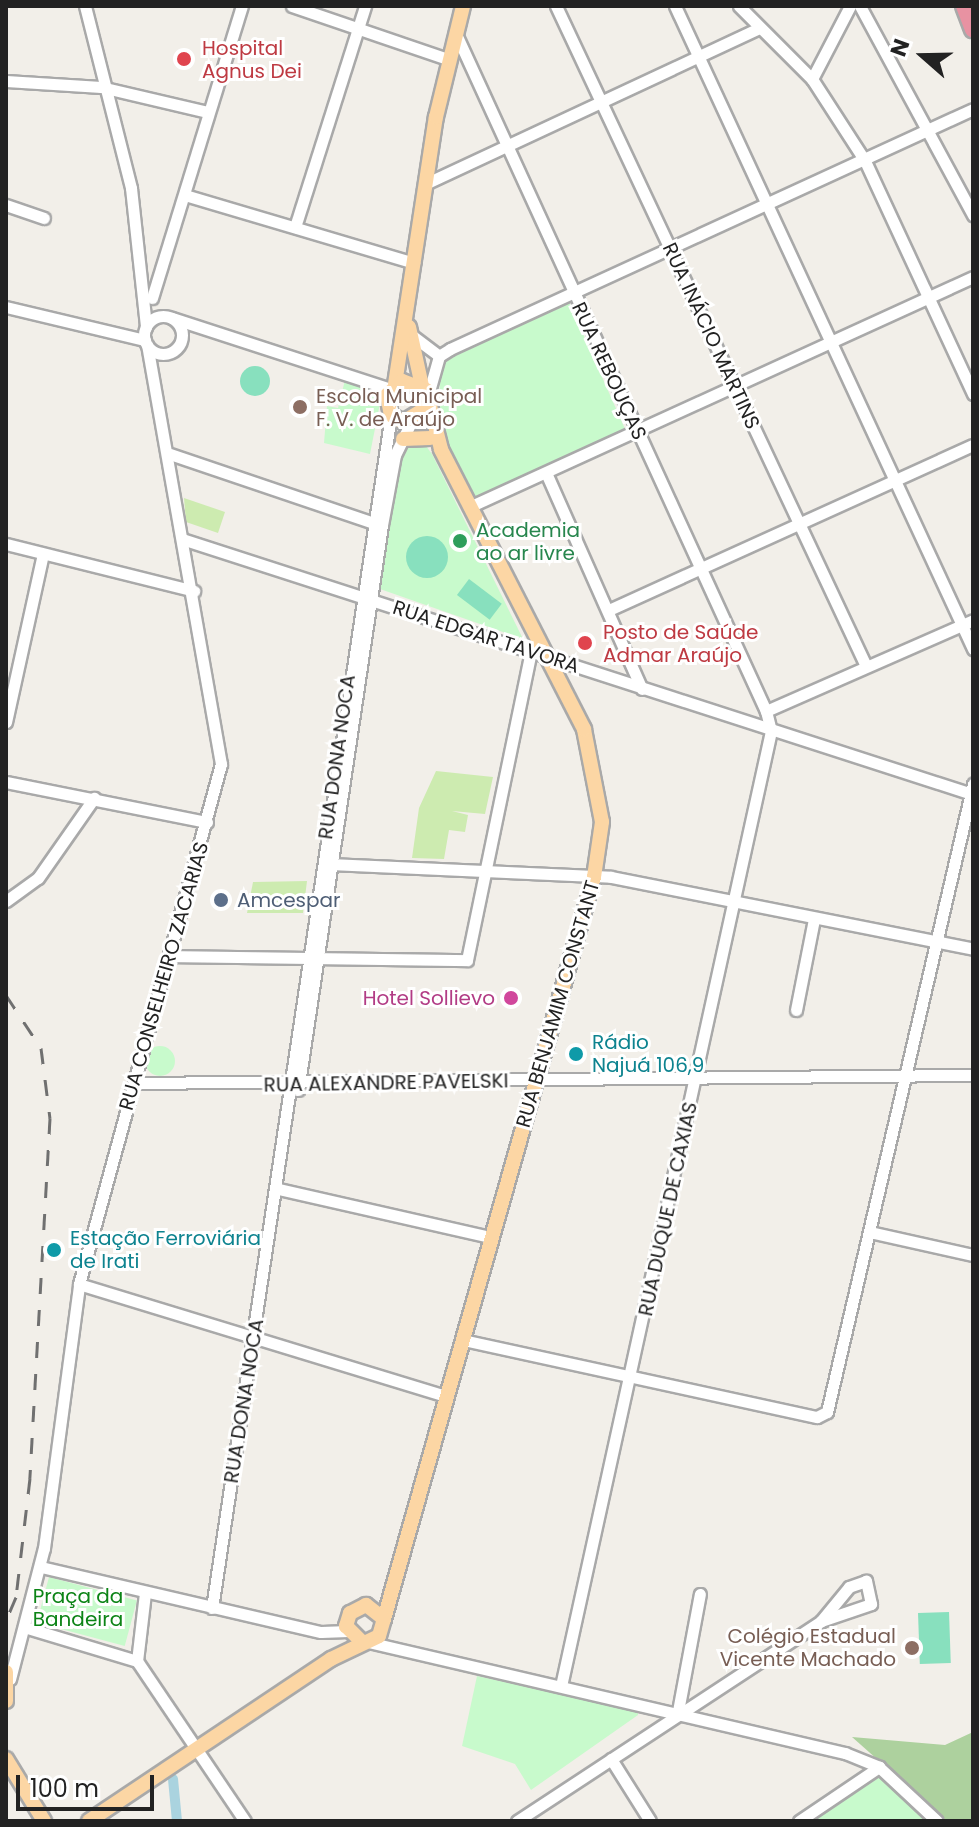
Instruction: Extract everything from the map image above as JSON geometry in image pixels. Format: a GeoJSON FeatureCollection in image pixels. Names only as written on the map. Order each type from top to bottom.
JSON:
{"type":"FeatureCollection","features":[{"type":"Feature","properties":{"kind":"highway"},"geometry":{"type":"LineString","coordinates":[[964,6],[973,29]]}},
{"type":"Feature","properties":{"kind":"main road"},"geometry":{"type":"LineString","coordinates":[[393,386],[426,396],[413,422],[391,415],[393,386],[448,59],[463,6]]}},
{"type":"Feature","properties":{"kind":"main road","name":"RUA BENJAMIM CONSTANT"},"geometry":{"type":"LineString","coordinates":[[383,1625],[445,1396],[594,877],[602,822],[594,756],[538,653],[435,443],[410,334],[408,307]]}},
{"type":"Feature","properties":{"kind":"main road","name":"RUA BENJAMIM CONSTANT"},"geometry":{"type":"LineString","coordinates":[[413,422],[435,443]]}},
{"type":"Feature","properties":{"kind":"main road"},"geometry":{"type":"LineString","coordinates":[[403,439],[435,443]]}},
{"type":"Feature","properties":{"kind":"main road","name":"RUA BENJAMIM CONSTANT"},"geometry":{"type":"LineString","coordinates":[[357,1638],[354,1608],[372,1606],[394,1580]]}},
{"type":"Feature","properties":{"kind":"main road"},"geometry":{"type":"LineString","coordinates":[[89,1821],[331,1659],[357,1638],[383,1625],[372,1606]]}},
{"type":"Feature","properties":{"kind":"main road"},"geometry":{"type":"LineString","coordinates":[[6,1701],[8,1675]]}},
{"type":"Feature","properties":{"kind":"main road"},"geometry":{"type":"LineString","coordinates":[[6,1759],[44,1821]]}},
{"type":"Feature","properties":{"kind":"street","name":"RUA CONSELHEIRO ZACARIAS"},"geometry":{"type":"LineString","coordinates":[[24,1627],[41,1567],[79,1284],[207,822],[222,746],[182,539],[158,383],[146,337],[142,258],[85,6]]}},
{"type":"Feature","properties":{"kind":"street"},"geometry":{"type":"LineString","coordinates":[[152,298],[242,6]]}},
{"type":"Feature","properties":{"kind":"street"},"geometry":{"type":"LineString","coordinates":[[292,6],[448,59]]}},
{"type":"Feature","properties":{"kind":"street"},"geometry":{"type":"LineString","coordinates":[[295,227],[365,6]]}},
{"type":"Feature","properties":{"kind":"street","name":"RUA INÁCIO MARTINS"},"geometry":{"type":"LineString","coordinates":[[556,6],[603,101],[796,524],[866,666]]}},
{"type":"Feature","properties":{"kind":"street"},"geometry":{"type":"LineString","coordinates":[[675,6],[828,341],[968,623],[973,649]]}},
{"type":"Feature","properties":{"kind":"street"},"geometry":{"type":"LineString","coordinates":[[739,6],[812,79],[865,161],[973,394]]}},
{"type":"Feature","properties":{"kind":"street"},"geometry":{"type":"LineString","coordinates":[[812,79],[850,6]]}},
{"type":"Feature","properties":{"kind":"street"},"geometry":{"type":"LineString","coordinates":[[860,6],[973,215]]}},
{"type":"Feature","properties":{"kind":"street"},"geometry":{"type":"LineString","coordinates":[[427,183],[759,28]]}},
{"type":"Feature","properties":{"kind":"street","name":"RUA REBOUÇAS"},"geometry":{"type":"LineString","coordinates":[[454,30],[766,711],[771,731]]}},
{"type":"Feature","properties":{"kind":"street"},"geometry":{"type":"LineString","coordinates":[[6,81],[101,87],[208,112]]}},
{"type":"Feature","properties":{"kind":"street"},"geometry":{"type":"LineString","coordinates":[[426,396],[439,356],[973,109]]}},
{"type":"Feature","properties":{"kind":"street"},"geometry":{"type":"LineString","coordinates":[[185,195],[414,263]]}},
{"type":"Feature","properties":{"kind":"street"},"geometry":{"type":"LineString","coordinates":[[6,205],[44,218]]}},
{"type":"Feature","properties":{"kind":"street"},"geometry":{"type":"LineString","coordinates":[[142,258],[165,253]]}},
{"type":"Feature","properties":{"kind":"street","name":"RUA CONSELHEIRO ZACARIAS"},"geometry":{"type":"LineString","coordinates":[[143,272],[152,298],[169,317]]}},
{"type":"Feature","properties":{"kind":"street"},"geometry":{"type":"LineString","coordinates":[[469,507],[547,475],[732,382],[928,300],[973,277]]}},
{"type":"Feature","properties":{"kind":"street"},"geometry":{"type":"LineString","coordinates":[[6,307],[146,337],[169,352],[198,330]]}},
{"type":"Feature","properties":{"kind":"street"},"geometry":{"type":"LineString","coordinates":[[146,337],[169,317]]}},
{"type":"Feature","properties":{"kind":"street"},"geometry":{"type":"LineString","coordinates":[[169,317],[198,330],[393,386]]}},
{"type":"Feature","properties":{"kind":"street"},"geometry":{"type":"LineString","coordinates":[[169,317],[180,342]]}},
{"type":"Feature","properties":{"kind":"street"},"geometry":{"type":"LineString","coordinates":[[410,334],[439,356]]}},
{"type":"Feature","properties":{"kind":"street","name":"RUA CONSELHEIRO ZACARIAS"},"geometry":{"type":"LineString","coordinates":[[158,383],[169,352]]}},
{"type":"Feature","properties":{"kind":"street","name":"RUA DONA NOCA"},"geometry":{"type":"LineString","coordinates":[[296,1084],[307,959],[321,863],[347,729],[391,415]]}},
{"type":"Feature","properties":{"kind":"street","name":"RUA DONA NOCA"},"geometry":{"type":"LineString","coordinates":[[376,524],[403,439],[413,422]]}},
{"type":"Feature","properties":{"kind":"street"},"geometry":{"type":"LineString","coordinates":[[611,609],[701,571],[796,524],[973,445]]}},
{"type":"Feature","properties":{"kind":"street"},"geometry":{"type":"LineString","coordinates":[[170,454],[376,524]]}},
{"type":"Feature","properties":{"kind":"street"},"geometry":{"type":"LineString","coordinates":[[547,475],[611,609],[642,689]]}},
{"type":"Feature","properties":{"kind":"street","name":"RUA EDGAR TAVORA"},"geometry":{"type":"LineString","coordinates":[[182,539],[771,731],[971,790]]}},
{"type":"Feature","properties":{"kind":"street"},"geometry":{"type":"LineString","coordinates":[[6,544],[194,591]]}},
{"type":"Feature","properties":{"kind":"street"},"geometry":{"type":"LineString","coordinates":[[6,722],[12,666],[43,554]]}},
{"type":"Feature","properties":{"kind":"street"},"geometry":{"type":"LineString","coordinates":[[766,711],[968,623]]}},
{"type":"Feature","properties":{"kind":"street"},"geometry":{"type":"LineString","coordinates":[[170,956],[467,960],[490,876],[538,653]]}},
{"type":"Feature","properties":{"kind":"street","name":"RUA DONA NOCA"},"geometry":{"type":"LineString","coordinates":[[212,1608],[253,1340],[335,864],[347,729]]}},
{"type":"Feature","properties":{"kind":"street","name":"RUA DUQUE DE CAXIAS"},"geometry":{"type":"LineString","coordinates":[[561,1686],[771,731]]}},
{"type":"Feature","properties":{"kind":"street"},"geometry":{"type":"LineString","coordinates":[[6,782],[207,822]]}},
{"type":"Feature","properties":{"kind":"street"},"geometry":{"type":"LineString","coordinates":[[463,1340],[631,1378],[823,1415],[870,1232],[932,942],[971,790]]}},
{"type":"Feature","properties":{"kind":"street"},"geometry":{"type":"LineString","coordinates":[[6,901],[38,878],[94,798]]}},
{"type":"Feature","properties":{"kind":"street"},"geometry":{"type":"LineString","coordinates":[[321,863],[490,876],[594,877],[735,900],[814,919],[973,949]]}},
{"type":"Feature","properties":{"kind":"street"},"geometry":{"type":"LineString","coordinates":[[796,1010],[814,919]]}},
{"type":"Feature","properties":{"kind":"street","name":"RUA ALEXANDRE PAVELSKI"},"geometry":{"type":"LineString","coordinates":[[134,1083],[536,1082],[973,1075]]}},
{"type":"Feature","properties":{"kind":"street"},"geometry":{"type":"LineString","coordinates":[[279,1189],[491,1237]]}},
{"type":"Feature","properties":{"kind":"street"},"geometry":{"type":"LineString","coordinates":[[870,1232],[973,1255]]}},
{"type":"Feature","properties":{"kind":"street"},"geometry":{"type":"LineString","coordinates":[[79,1284],[253,1340],[445,1396]]}},
{"type":"Feature","properties":{"kind":"street"},"geometry":{"type":"LineString","coordinates":[[41,1567],[145,1593],[681,1711],[879,1767],[937,1821]]}},
{"type":"Feature","properties":{"kind":"street"},"geometry":{"type":"LineString","coordinates":[[517,1821],[821,1621],[871,1604],[866,1581],[849,1587],[821,1621]]}},
{"type":"Feature","properties":{"kind":"street"},"geometry":{"type":"LineString","coordinates":[[137,1661],[145,1593]]}},
{"type":"Feature","properties":{"kind":"street"},"geometry":{"type":"LineString","coordinates":[[681,1711],[700,1594]]}},
{"type":"Feature","properties":{"kind":"street"},"geometry":{"type":"LineString","coordinates":[[383,1625],[393,1647]]}},
{"type":"Feature","properties":{"kind":"street"},"geometry":{"type":"LineString","coordinates":[[6,1657],[24,1627]]}},
{"type":"Feature","properties":{"kind":"street"},"geometry":{"type":"LineString","coordinates":[[24,1627],[137,1661],[198,1747],[245,1821]]}},
{"type":"Feature","properties":{"kind":"street"},"geometry":{"type":"LineString","coordinates":[[8,1675],[24,1627]]}},
{"type":"Feature","properties":{"kind":"street"},"geometry":{"type":"LineString","coordinates":[[611,1759],[650,1821]]}},
{"type":"Feature","properties":{"kind":"street"},"geometry":{"type":"LineString","coordinates":[[799,1821],[879,1767]]}},
{"type":"Feature","properties":{"kind":"green space"},"geometry":{"type":"Polygon","coordinates":[[[569,302],[625,429],[469,500],[441,433],[439,363],[569,302]]]}},
{"type":"Feature","properties":{"kind":"green space"},"geometry":{"type":"Polygon","coordinates":[[[255,366],[265,371],[270,381],[265,391],[255,396],[245,391],[240,381],[245,371],[255,366]]]}},
{"type":"Feature","properties":{"kind":"green space"},"geometry":{"type":"Polygon","coordinates":[[[345,380],[383,388],[370,454],[324,443],[327,406],[338,408],[345,380]]]}},
{"type":"Feature","properties":{"kind":"green space"},"geometry":{"type":"Polygon","coordinates":[[[423,442],[432,454],[523,639],[380,589],[395,466],[402,445],[423,442]]]}},
{"type":"Feature","properties":{"kind":"green space"},"geometry":{"type":"Polygon","coordinates":[[[184,498],[225,512],[218,533],[186,522],[184,498]]]}},
{"type":"Feature","properties":{"kind":"green space"},"geometry":{"type":"Polygon","coordinates":[[[427,536],[442,542],[448,557],[442,572],[427,578],[412,572],[406,557],[412,542],[427,536]]]}},
{"type":"Feature","properties":{"kind":"green space"},"geometry":{"type":"Polygon","coordinates":[[[469,579],[502,604],[490,620],[457,595],[469,579]]]}},
{"type":"Feature","properties":{"kind":"green space"},"geometry":{"type":"Polygon","coordinates":[[[436,771],[493,777],[485,814],[452,811],[468,815],[465,832],[449,830],[444,859],[412,858],[419,808],[436,771]]]}},
{"type":"Feature","properties":{"kind":"green space"},"geometry":{"type":"Polygon","coordinates":[[[307,881],[303,913],[247,913],[253,882],[307,881]]]}},
{"type":"Feature","properties":{"kind":"green space"},"geometry":{"type":"Polygon","coordinates":[[[160,1046],[171,1050],[175,1061],[171,1072],[160,1076],[149,1072],[145,1061],[149,1050],[160,1046]]]}},
{"type":"Feature","properties":{"kind":"green space","name":"Praça da Bandeira"},"geometry":{"type":"Polygon","coordinates":[[[49,1577],[137,1601],[125,1646],[37,1622],[49,1577]]]}},
{"type":"Feature","properties":{"kind":"green space"},"geometry":{"type":"Polygon","coordinates":[[[949,1612],[951,1663],[920,1664],[918,1613],[949,1612]]]}},
{"type":"Feature","properties":{"kind":"green space"},"geometry":{"type":"Polygon","coordinates":[[[477,1676],[638,1710],[638,1715],[531,1790],[515,1764],[462,1746],[477,1676]]]}},
{"type":"Feature","properties":{"kind":"green space"},"geometry":{"type":"Polygon","coordinates":[[[973,1732],[973,1821],[947,1821],[852,1737],[945,1745],[973,1732]]]}},
{"type":"Feature","properties":{"kind":"green space"},"geometry":{"type":"Polygon","coordinates":[[[882,1776],[933,1821],[808,1821],[847,1795],[882,1776]]]}},
{"type":"Feature","properties":{"kind":"waterway"},"geometry":{"type":"LineString","coordinates":[[173,1779],[177,1821]]}},
{"type":"Feature","properties":{"kind":"railway"},"geometry":{"type":"LineString","coordinates":[[6,995],[41,1048],[50,1118],[30,1478],[16,1597],[6,1621]]}},
{"type":"Feature","properties":{"kind":"place","name":"Hospital Agnus Dei"},"geometry":{"type":"Point","coordinates":[184,59]}},
{"type":"Feature","properties":{"kind":"place","name":"Escola Municipal F. V. de Araújo"},"geometry":{"type":"Point","coordinates":[300,407]}},
{"type":"Feature","properties":{"kind":"place","name":"Academia ao ar livre"},"geometry":{"type":"Point","coordinates":[460,541]}},
{"type":"Feature","properties":{"kind":"place","name":"Posto de Saúde Admar Araújo"},"geometry":{"type":"Point","coordinates":[585,643]}},
{"type":"Feature","properties":{"kind":"place","name":"Amcespar"},"geometry":{"type":"Point","coordinates":[221,900]}},
{"type":"Feature","properties":{"kind":"place","name":"Hotel Sollievo"},"geometry":{"type":"Point","coordinates":[511,998]}},
{"type":"Feature","properties":{"kind":"place","name":"Rádio Najuá 106,9"},"geometry":{"type":"Point","coordinates":[576,1054]}},
{"type":"Feature","properties":{"kind":"place","name":"Estação Ferroviária de Irati"},"geometry":{"type":"Point","coordinates":[54,1250]}},
{"type":"Feature","properties":{"kind":"place","name":"Colégio Estadual Vicente Machado"},"geometry":{"type":"Point","coordinates":[912,1648]}}]}
